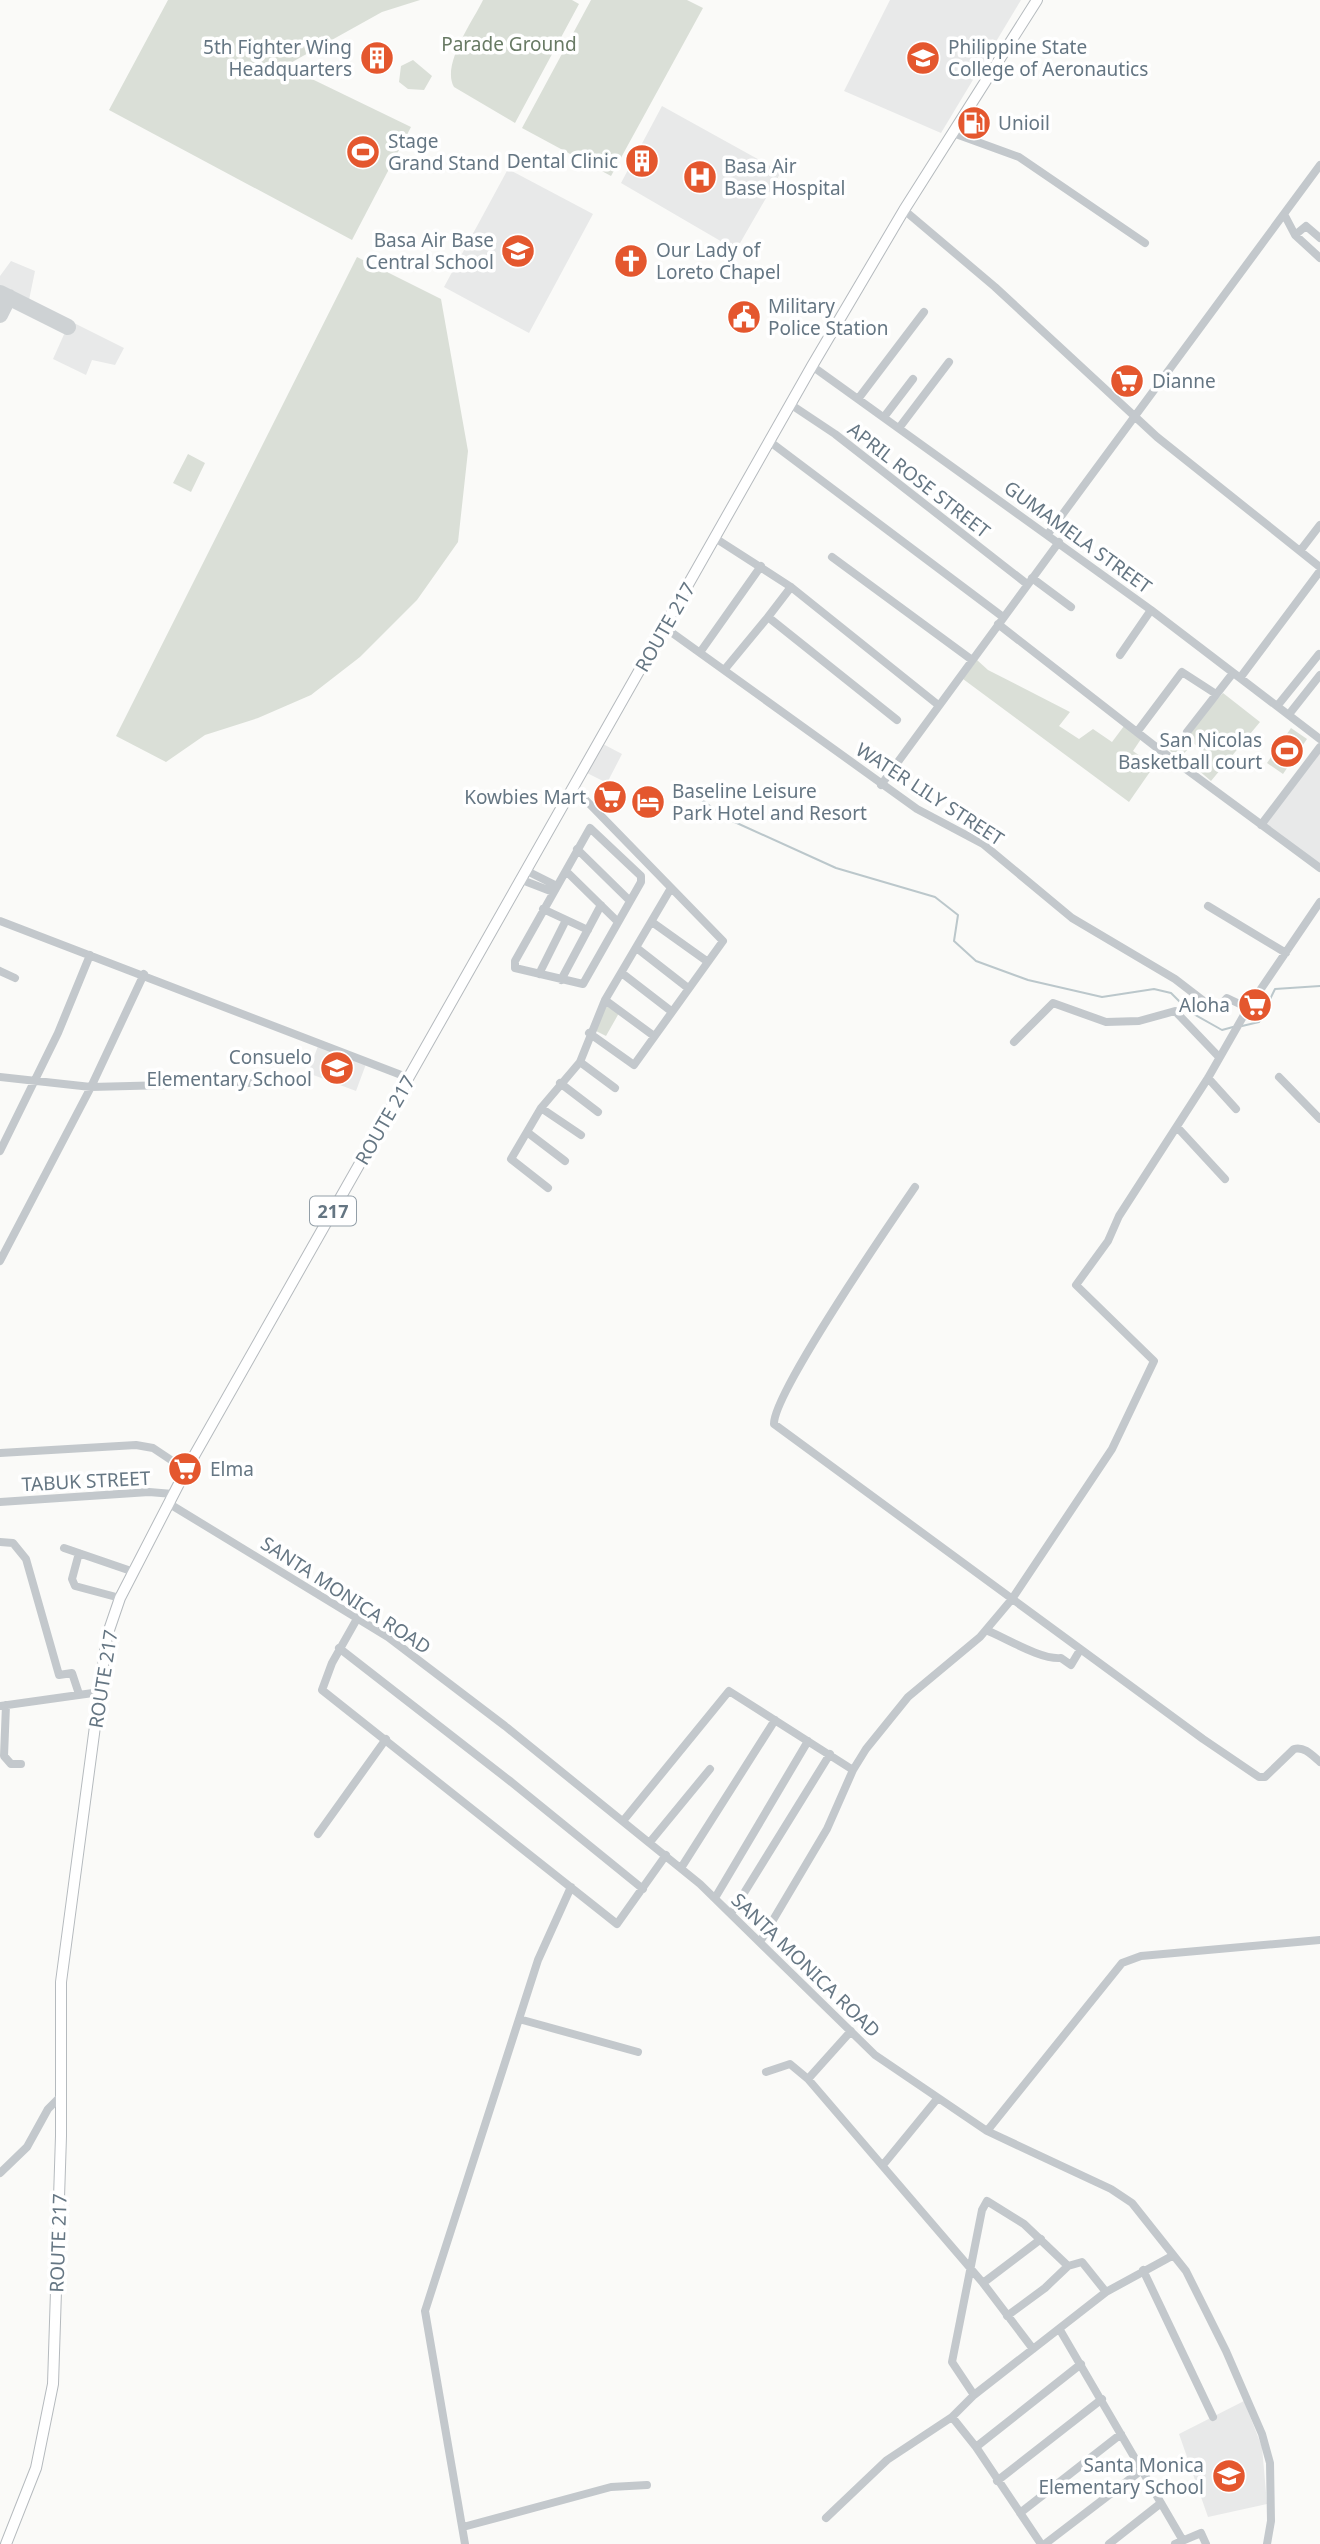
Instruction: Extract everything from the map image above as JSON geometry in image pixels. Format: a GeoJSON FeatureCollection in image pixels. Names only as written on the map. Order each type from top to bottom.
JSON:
{"type":"FeatureCollection","features":[{"type":"Feature","properties":{"kind":"main road","name":"ROUTE 217"},"geometry":{"type":"LineString","coordinates":[[6,2544],[36,2468],[53,2384],[61,2096],[61,1982],[107,1636],[120,1598],[170,1498],[790,404],[904,210],[1037,0]]}},
{"type":"Feature","properties":{"kind":"street"},"geometry":{"type":"LineString","coordinates":[[953,133],[1019,157],[1145,243]]}},
{"type":"Feature","properties":{"kind":"street"},"geometry":{"type":"LineString","coordinates":[[1048,534],[1320,165]]}},
{"type":"Feature","properties":{"kind":"street"},"geometry":{"type":"LineString","coordinates":[[904,210],[995,287],[1134,417],[1320,569],[1282,625],[1216,694],[1187,732]]}},
{"type":"Feature","properties":{"kind":"street"},"geometry":{"type":"LineString","coordinates":[[1284,214],[1294,235],[1320,258]]}},
{"type":"Feature","properties":{"kind":"street"},"geometry":{"type":"LineString","coordinates":[[1294,235],[1306,226],[1320,237]]}},
{"type":"Feature","properties":{"kind":"street"},"geometry":{"type":"LineString","coordinates":[[858,399],[924,312]]}},
{"type":"Feature","properties":{"kind":"street"},"geometry":{"type":"LineString","coordinates":[[899,428],[949,362]]}},
{"type":"Feature","properties":{"kind":"street","name":"GUMAMELA STREET"},"geometry":{"type":"LineString","coordinates":[[812,366],[1152,610],[1290,713],[1320,740]]}},
{"type":"Feature","properties":{"kind":"street"},"geometry":{"type":"LineString","coordinates":[[884,417],[913,379]]}},
{"type":"Feature","properties":{"kind":"street","name":"APRIL ROSE STREET"},"geometry":{"type":"LineString","coordinates":[[790,404],[835,434],[1030,581],[1071,607]]}},
{"type":"Feature","properties":{"kind":"street"},"geometry":{"type":"LineString","coordinates":[[769,441],[1137,732],[1320,869]]}},
{"type":"Feature","properties":{"kind":"street"},"geometry":{"type":"LineString","coordinates":[[1300,551],[1320,525]]}},
{"type":"Feature","properties":{"kind":"street"},"geometry":{"type":"LineString","coordinates":[[715,538],[791,587],[937,704]]}},
{"type":"Feature","properties":{"kind":"street"},"geometry":{"type":"LineString","coordinates":[[881,785],[937,704],[1059,542]]}},
{"type":"Feature","properties":{"kind":"street"},"geometry":{"type":"LineString","coordinates":[[832,557],[972,660]]}},
{"type":"Feature","properties":{"kind":"street"},"geometry":{"type":"LineString","coordinates":[[701,651],[761,566]]}},
{"type":"Feature","properties":{"kind":"street"},"geometry":{"type":"LineString","coordinates":[[725,669],[791,587]]}},
{"type":"Feature","properties":{"kind":"street"},"geometry":{"type":"LineString","coordinates":[[1119,655],[1152,610]]}},
{"type":"Feature","properties":{"kind":"street"},"geometry":{"type":"LineString","coordinates":[[768,617],[897,720]]}},
{"type":"Feature","properties":{"kind":"street","name":"WATER LILY STREET"},"geometry":{"type":"LineString","coordinates":[[664,627],[701,651],[881,785],[917,809],[983,844],[1072,918],[1175,979],[1214,1009],[1227,998],[1248,1008]]}},
{"type":"Feature","properties":{"kind":"street"},"geometry":{"type":"LineString","coordinates":[[1278,705],[1319,654]]}},
{"type":"Feature","properties":{"kind":"street"},"geometry":{"type":"LineString","coordinates":[[1137,732],[1182,672],[1216,694]]}},
{"type":"Feature","properties":{"kind":"street"},"geometry":{"type":"LineString","coordinates":[[1290,713],[1320,675]]}},
{"type":"Feature","properties":{"kind":"street"},"geometry":{"type":"LineString","coordinates":[[1261,825],[1320,747]]}},
{"type":"Feature","properties":{"kind":"street"},"geometry":{"type":"LineString","coordinates":[[574,788],[723,942],[634,1065],[589,1033]]}},
{"type":"Feature","properties":{"kind":"street"},"geometry":{"type":"LineString","coordinates":[[587,829],[593,830],[640,876],[641,882],[585,982],[539,974],[514,965],[542,909],[566,871],[587,829]]}},
{"type":"Feature","properties":{"kind":"street"},"geometry":{"type":"LineString","coordinates":[[577,849],[629,900]]}},
{"type":"Feature","properties":{"kind":"street"},"geometry":{"type":"LineString","coordinates":[[566,871],[618,922]]}},
{"type":"Feature","properties":{"kind":"street"},"geometry":{"type":"LineString","coordinates":[[524,875],[555,889]]}},
{"type":"Feature","properties":{"kind":"street"},"geometry":{"type":"LineString","coordinates":[[548,1188],[511,1159],[541,1108],[559,1083],[580,1062],[589,1033],[605,1000],[623,975],[671,888]]}},
{"type":"Feature","properties":{"kind":"street"},"geometry":{"type":"LineString","coordinates":[[760,1942],[827,1829],[853,1770],[908,1697],[986,1630],[1012,1599],[1112,1449],[1155,1365],[1076,1285],[1108,1241],[1119,1216],[1208,1078],[1236,1026],[1320,902]]}},
{"type":"Feature","properties":{"kind":"street"},"geometry":{"type":"LineString","coordinates":[[561,979],[601,905]]}},
{"type":"Feature","properties":{"kind":"street"},"geometry":{"type":"LineString","coordinates":[[1208,906],[1286,953]]}},
{"type":"Feature","properties":{"kind":"street"},"geometry":{"type":"LineString","coordinates":[[542,909],[588,930]]}},
{"type":"Feature","properties":{"kind":"street"},"geometry":{"type":"LineString","coordinates":[[539,974],[566,920]]}},
{"type":"Feature","properties":{"kind":"street"},"geometry":{"type":"LineString","coordinates":[[0,921],[410,1078]]}},
{"type":"Feature","properties":{"kind":"street"},"geometry":{"type":"LineString","coordinates":[[652,922],[708,962]]}},
{"type":"Feature","properties":{"kind":"street"},"geometry":{"type":"LineString","coordinates":[[638,949],[688,988]]}},
{"type":"Feature","properties":{"kind":"street"},"geometry":{"type":"LineString","coordinates":[[0,1151],[90,955]]}},
{"type":"Feature","properties":{"kind":"street"},"geometry":{"type":"LineString","coordinates":[[0,971],[15,978]]}},
{"type":"Feature","properties":{"kind":"street"},"geometry":{"type":"LineString","coordinates":[[0,1261],[91,1087],[144,974]]}},
{"type":"Feature","properties":{"kind":"street"},"geometry":{"type":"LineString","coordinates":[[623,975],[671,1011]]}},
{"type":"Feature","properties":{"kind":"street"},"geometry":{"type":"LineString","coordinates":[[605,1000],[654,1036]]}},
{"type":"Feature","properties":{"kind":"street"},"geometry":{"type":"LineString","coordinates":[[1014,1042],[1052,1003],[1106,1022],[1139,1021],[1175,1011],[1219,1057]]}},
{"type":"Feature","properties":{"kind":"street"},"geometry":{"type":"LineString","coordinates":[[580,1062],[615,1088]]}},
{"type":"Feature","properties":{"kind":"street"},"geometry":{"type":"LineString","coordinates":[[0,1077],[91,1087],[284,1082]]}},
{"type":"Feature","properties":{"kind":"street"},"geometry":{"type":"LineString","coordinates":[[1279,1077],[1320,1119]]}},
{"type":"Feature","properties":{"kind":"street"},"geometry":{"type":"LineString","coordinates":[[1208,1078],[1236,1109]]}},
{"type":"Feature","properties":{"kind":"street"},"geometry":{"type":"LineString","coordinates":[[559,1083],[598,1112]]}},
{"type":"Feature","properties":{"kind":"street"},"geometry":{"type":"LineString","coordinates":[[541,1108],[581,1135]]}},
{"type":"Feature","properties":{"kind":"street"},"geometry":{"type":"LineString","coordinates":[[1177,1127],[1225,1178]]}},
{"type":"Feature","properties":{"kind":"street"},"geometry":{"type":"LineString","coordinates":[[527,1132],[565,1161]]}},
{"type":"Feature","properties":{"kind":"street"},"geometry":{"type":"LineString","coordinates":[[915,1187],[808,1355],[776,1409],[774,1424],[1080,1650],[1259,1777],[1265,1777],[1294,1749],[1309,1752],[1320,1762]]}},
{"type":"Feature","properties":{"kind":"street"},"geometry":{"type":"LineString","coordinates":[[0,1453],[136,1445],[153,1448],[186,1470]]}},
{"type":"Feature","properties":{"kind":"street","name":"TABUK STREET"},"geometry":{"type":"LineString","coordinates":[[0,1502],[149,1492],[170,1498]]}},
{"type":"Feature","properties":{"kind":"street","name":"SANTA MONICA ROAD"},"geometry":{"type":"LineString","coordinates":[[170,1498],[358,1617],[494,1718],[650,1842],[715,1898],[875,2055],[987,2131],[1128,2199],[1186,2271],[1215,2328],[1262,2434],[1269,2463],[1270,2521],[1267,2544]]}},
{"type":"Feature","properties":{"kind":"street"},"geometry":{"type":"LineString","coordinates":[[0,1542],[13,1543],[26,1559],[59,1675],[72,1674],[79,1694]]}},
{"type":"Feature","properties":{"kind":"street"},"geometry":{"type":"LineString","coordinates":[[64,1548],[134,1572]]}},
{"type":"Feature","properties":{"kind":"street"},"geometry":{"type":"LineString","coordinates":[[79,1553],[72,1579],[75,1586],[120,1598]]}},
{"type":"Feature","properties":{"kind":"street"},"geometry":{"type":"LineString","coordinates":[[358,1617],[339,1648],[322,1690],[617,1924],[666,1856]]}},
{"type":"Feature","properties":{"kind":"street"},"geometry":{"type":"LineString","coordinates":[[986,1630],[1030,1651],[1054,1658],[1061,1657],[1071,1665],[1080,1650]]}},
{"type":"Feature","properties":{"kind":"street"},"geometry":{"type":"LineString","coordinates":[[339,1648],[643,1889]]}},
{"type":"Feature","properties":{"kind":"street"},"geometry":{"type":"LineString","coordinates":[[623,1821],[725,1693],[734,1691],[853,1770]]}},
{"type":"Feature","properties":{"kind":"street"},"geometry":{"type":"LineString","coordinates":[[21,1764],[11,1764],[4,1756],[3,1706],[100,1692]]}},
{"type":"Feature","properties":{"kind":"street"},"geometry":{"type":"LineString","coordinates":[[681,1868],[775,1720]]}},
{"type":"Feature","properties":{"kind":"street"},"geometry":{"type":"LineString","coordinates":[[317,1834],[386,1739]]}},
{"type":"Feature","properties":{"kind":"street"},"geometry":{"type":"LineString","coordinates":[[715,1898],[808,1741]]}},
{"type":"Feature","properties":{"kind":"street"},"geometry":{"type":"LineString","coordinates":[[731,1914],[830,1755]]}},
{"type":"Feature","properties":{"kind":"street"},"geometry":{"type":"LineString","coordinates":[[650,1842],[710,1769]]}},
{"type":"Feature","properties":{"kind":"street"},"geometry":{"type":"LineString","coordinates":[[466,2544],[425,2311],[538,1960],[571,1887]]}},
{"type":"Feature","properties":{"kind":"street"},"geometry":{"type":"LineString","coordinates":[[987,2131],[1122,1963],[1141,1956],[1320,1940]]}},
{"type":"Feature","properties":{"kind":"street"},"geometry":{"type":"LineString","coordinates":[[519,2019],[638,2052]]}},
{"type":"Feature","properties":{"kind":"street"},"geometry":{"type":"LineString","coordinates":[[808,2078],[851,2031]]}},
{"type":"Feature","properties":{"kind":"street"},"geometry":{"type":"LineString","coordinates":[[766,2072],[790,2064],[808,2078],[983,2283],[1033,2349]]}},
{"type":"Feature","properties":{"kind":"street"},"geometry":{"type":"LineString","coordinates":[[0,2173],[27,2147],[48,2109],[61,2096]]}},
{"type":"Feature","properties":{"kind":"street"},"geometry":{"type":"LineString","coordinates":[[883,2165],[937,2099]]}},
{"type":"Feature","properties":{"kind":"street"},"geometry":{"type":"LineString","coordinates":[[974,2395],[952,2362],[982,2210],[987,2201],[1024,2224],[1068,2266]]}},
{"type":"Feature","properties":{"kind":"street"},"geometry":{"type":"LineString","coordinates":[[983,2283],[1041,2239]]}},
{"type":"Feature","properties":{"kind":"street"},"geometry":{"type":"LineString","coordinates":[[826,2518],[887,2460],[952,2417],[974,2395],[1106,2292],[1172,2256]]}},
{"type":"Feature","properties":{"kind":"street"},"geometry":{"type":"LineString","coordinates":[[1007,2316],[1064,2273],[1068,2266],[1082,2262],[1106,2292]]}},
{"type":"Feature","properties":{"kind":"street"},"geometry":{"type":"LineString","coordinates":[[1143,2270],[1213,2417]]}},
{"type":"Feature","properties":{"kind":"street"},"geometry":{"type":"LineString","coordinates":[[1060,2330],[1143,2469],[1178,2541],[1201,2533],[1206,2544]]}},
{"type":"Feature","properties":{"kind":"street"},"geometry":{"type":"LineString","coordinates":[[976,2447],[1081,2364]]}},
{"type":"Feature","properties":{"kind":"street"},"geometry":{"type":"LineString","coordinates":[[997,2481],[1102,2399]]}},
{"type":"Feature","properties":{"kind":"street"},"geometry":{"type":"LineString","coordinates":[[952,2417],[1043,2544],[1143,2469]]}},
{"type":"Feature","properties":{"kind":"street"},"geometry":{"type":"LineString","coordinates":[[1020,2513],[1121,2434]]}},
{"type":"Feature","properties":{"kind":"street"},"geometry":{"type":"LineString","coordinates":[[463,2527],[611,2487],[647,2485]]}},
{"type":"Feature","properties":{"kind":"street"},"geometry":{"type":"LineString","coordinates":[[1109,2544],[1161,2503]]}},
{"type":"Feature","properties":{"kind":"shaded area","name":"Philippine State College of Aeronautics"},"geometry":{"type":"Polygon","coordinates":[[[890,0],[1021,0],[941,133],[844,91],[890,0]]]}},
{"type":"Feature","properties":{"kind":"shaded area","name":"Basa Air Base Hospital"},"geometry":{"type":"Polygon","coordinates":[[[662,106],[781,172],[736,250],[621,183],[662,106]]]}},
{"type":"Feature","properties":{"kind":"shaded area","name":"Basa Air Base Central School"},"geometry":{"type":"Polygon","coordinates":[[[508,169],[593,214],[529,333],[444,287],[508,169]]]}},
{"type":"Feature","properties":{"kind":"shaded area"},"geometry":{"type":"Polygon","coordinates":[[[11,261],[35,271],[29,300],[0,286],[0,276],[11,261]]]}},
{"type":"Feature","properties":{"kind":"shaded area"},"geometry":{"type":"Polygon","coordinates":[[[70,321],[124,348],[115,365],[92,360],[86,375],[53,359],[70,321]]]}},
{"type":"Feature","properties":{"kind":"shaded area"},"geometry":{"type":"Polygon","coordinates":[[[603,744],[622,754],[607,783],[587,773],[603,744]]]}},
{"type":"Feature","properties":{"kind":"shaded area"},"geometry":{"type":"Polygon","coordinates":[[[1320,752],[1320,867],[1265,823],[1320,752]]]}},
{"type":"Feature","properties":{"kind":"shaded area","name":"Consuelo Elementary School"},"geometry":{"type":"Polygon","coordinates":[[[318,1046],[366,1064],[356,1091],[308,1073],[318,1046]]]}},
{"type":"Feature","properties":{"kind":"shaded area","name":"Santa Monica Elementary School"},"geometry":{"type":"Polygon","coordinates":[[[1244,2401],[1262,2447],[1267,2504],[1208,2517],[1179,2434],[1244,2401]]]}},
{"type":"Feature","properties":{"kind":"green space"},"geometry":{"type":"Polygon","coordinates":[[[168,0],[420,0],[382,12],[285,66],[411,127],[352,240],[109,110],[168,0]]]}},
{"type":"Feature","properties":{"kind":"green space","name":"Parade Ground"},"geometry":{"type":"Polygon","coordinates":[[[483,0],[572,0],[579,4],[515,123],[454,87],[451,78],[455,55],[483,0]]]}},
{"type":"Feature","properties":{"kind":"green space"},"geometry":{"type":"Polygon","coordinates":[[[591,0],[687,0],[703,8],[611,176],[522,128],[591,0]]]}},
{"type":"Feature","properties":{"kind":"green space"},"geometry":{"type":"Polygon","coordinates":[[[413,60],[432,76],[424,90],[408,89],[399,82],[401,66],[413,60]]]}},
{"type":"Feature","properties":{"kind":"green space"},"geometry":{"type":"Polygon","coordinates":[[[357,257],[441,299],[468,451],[458,542],[417,600],[360,657],[311,695],[258,718],[205,735],[166,762],[116,736],[357,257]]]}},
{"type":"Feature","properties":{"kind":"green space"},"geometry":{"type":"Polygon","coordinates":[[[188,454],[205,463],[191,492],[173,483],[188,454]]]}},
{"type":"Feature","properties":{"kind":"green space"},"geometry":{"type":"Polygon","coordinates":[[[977,660],[988,670],[1070,712],[1059,726],[1079,739],[1093,729],[1112,742],[1124,726],[1141,739],[1133,751],[1154,766],[1129,802],[963,679],[977,660]]]}},
{"type":"Feature","properties":{"kind":"green space"},"geometry":{"type":"Polygon","coordinates":[[[1223,693],[1260,722],[1211,781],[1197,769],[1208,754],[1193,743],[1181,757],[1170,751],[1223,693]]]}},
{"type":"Feature","properties":{"kind":"green space","name":"San Nicolas Basketball court"},"geometry":{"type":"Polygon","coordinates":[[[1291,728],[1307,739],[1283,774],[1267,763],[1291,728]]]}},
{"type":"Feature","properties":{"kind":"green space"},"geometry":{"type":"Polygon","coordinates":[[[605,1005],[619,1013],[606,1036],[592,1029],[605,1005]]]}},
{"type":"Feature","properties":{"kind":"waterway"},"geometry":{"type":"LineString","coordinates":[[688,790],[728,819],[836,868],[935,897],[958,915],[954,941],[976,961],[1028,980],[1102,997],[1154,989],[1171,993],[1190,1012],[1222,1030],[1233,1027]]}},
{"type":"Feature","properties":{"kind":"waterway"},"geometry":{"type":"LineString","coordinates":[[1242,1026],[1259,1022],[1275,989],[1320,986]]}},
{"type":"Feature","properties":{"kind":"taxiway"},"geometry":{"type":"LineString","coordinates":[[0,293],[68,327]]}},
{"type":"Feature","properties":{"kind":"taxiway"},"geometry":{"type":"LineString","coordinates":[[0,315],[9,297]]}},
{"type":"Feature","properties":{"kind":"place","name":"5th Fighter Wing Headquarters"},"geometry":{"type":"Point","coordinates":[377,58]}},
{"type":"Feature","properties":{"kind":"place","name":"Philippine State College of Aeronautics"},"geometry":{"type":"Point","coordinates":[923,58]}},
{"type":"Feature","properties":{"kind":"place","name":"Unioil"},"geometry":{"type":"Point","coordinates":[974,123]}},
{"type":"Feature","properties":{"kind":"place","name":"Stage Grand Stand"},"geometry":{"type":"Point","coordinates":[363,152]}},
{"type":"Feature","properties":{"kind":"place","name":"Dental Clinic"},"geometry":{"type":"Point","coordinates":[642,161]}},
{"type":"Feature","properties":{"kind":"place","name":"Basa Air Base Hospital"},"geometry":{"type":"Point","coordinates":[700,177]}},
{"type":"Feature","properties":{"kind":"place","name":"Basa Air Base Central School"},"geometry":{"type":"Point","coordinates":[518,251]}},
{"type":"Feature","properties":{"kind":"place","name":"Our Lady of Loreto Chapel"},"geometry":{"type":"Point","coordinates":[631,261]}},
{"type":"Feature","properties":{"kind":"place","name":"Military Police Station"},"geometry":{"type":"Point","coordinates":[744,317]}},
{"type":"Feature","properties":{"kind":"place","name":"Dianne"},"geometry":{"type":"Point","coordinates":[1127,381]}},
{"type":"Feature","properties":{"kind":"place","name":"San Nicolas Basketball court"},"geometry":{"type":"Point","coordinates":[1287,751]}},
{"type":"Feature","properties":{"kind":"place","name":"Kowbies Mart"},"geometry":{"type":"Point","coordinates":[610,797]}},
{"type":"Feature","properties":{"kind":"place","name":"Baseline Leisure Park Hotel and Resort"},"geometry":{"type":"Point","coordinates":[648,802]}},
{"type":"Feature","properties":{"kind":"place","name":"Aloha"},"geometry":{"type":"Point","coordinates":[1255,1005]}},
{"type":"Feature","properties":{"kind":"place","name":"Consuelo Elementary School"},"geometry":{"type":"Point","coordinates":[337,1068]}},
{"type":"Feature","properties":{"kind":"place","name":"Elma"},"geometry":{"type":"Point","coordinates":[185,1469]}},
{"type":"Feature","properties":{"kind":"place","name":"Santa Monica Elementary School"},"geometry":{"type":"Point","coordinates":[1229,2476]}}]}
